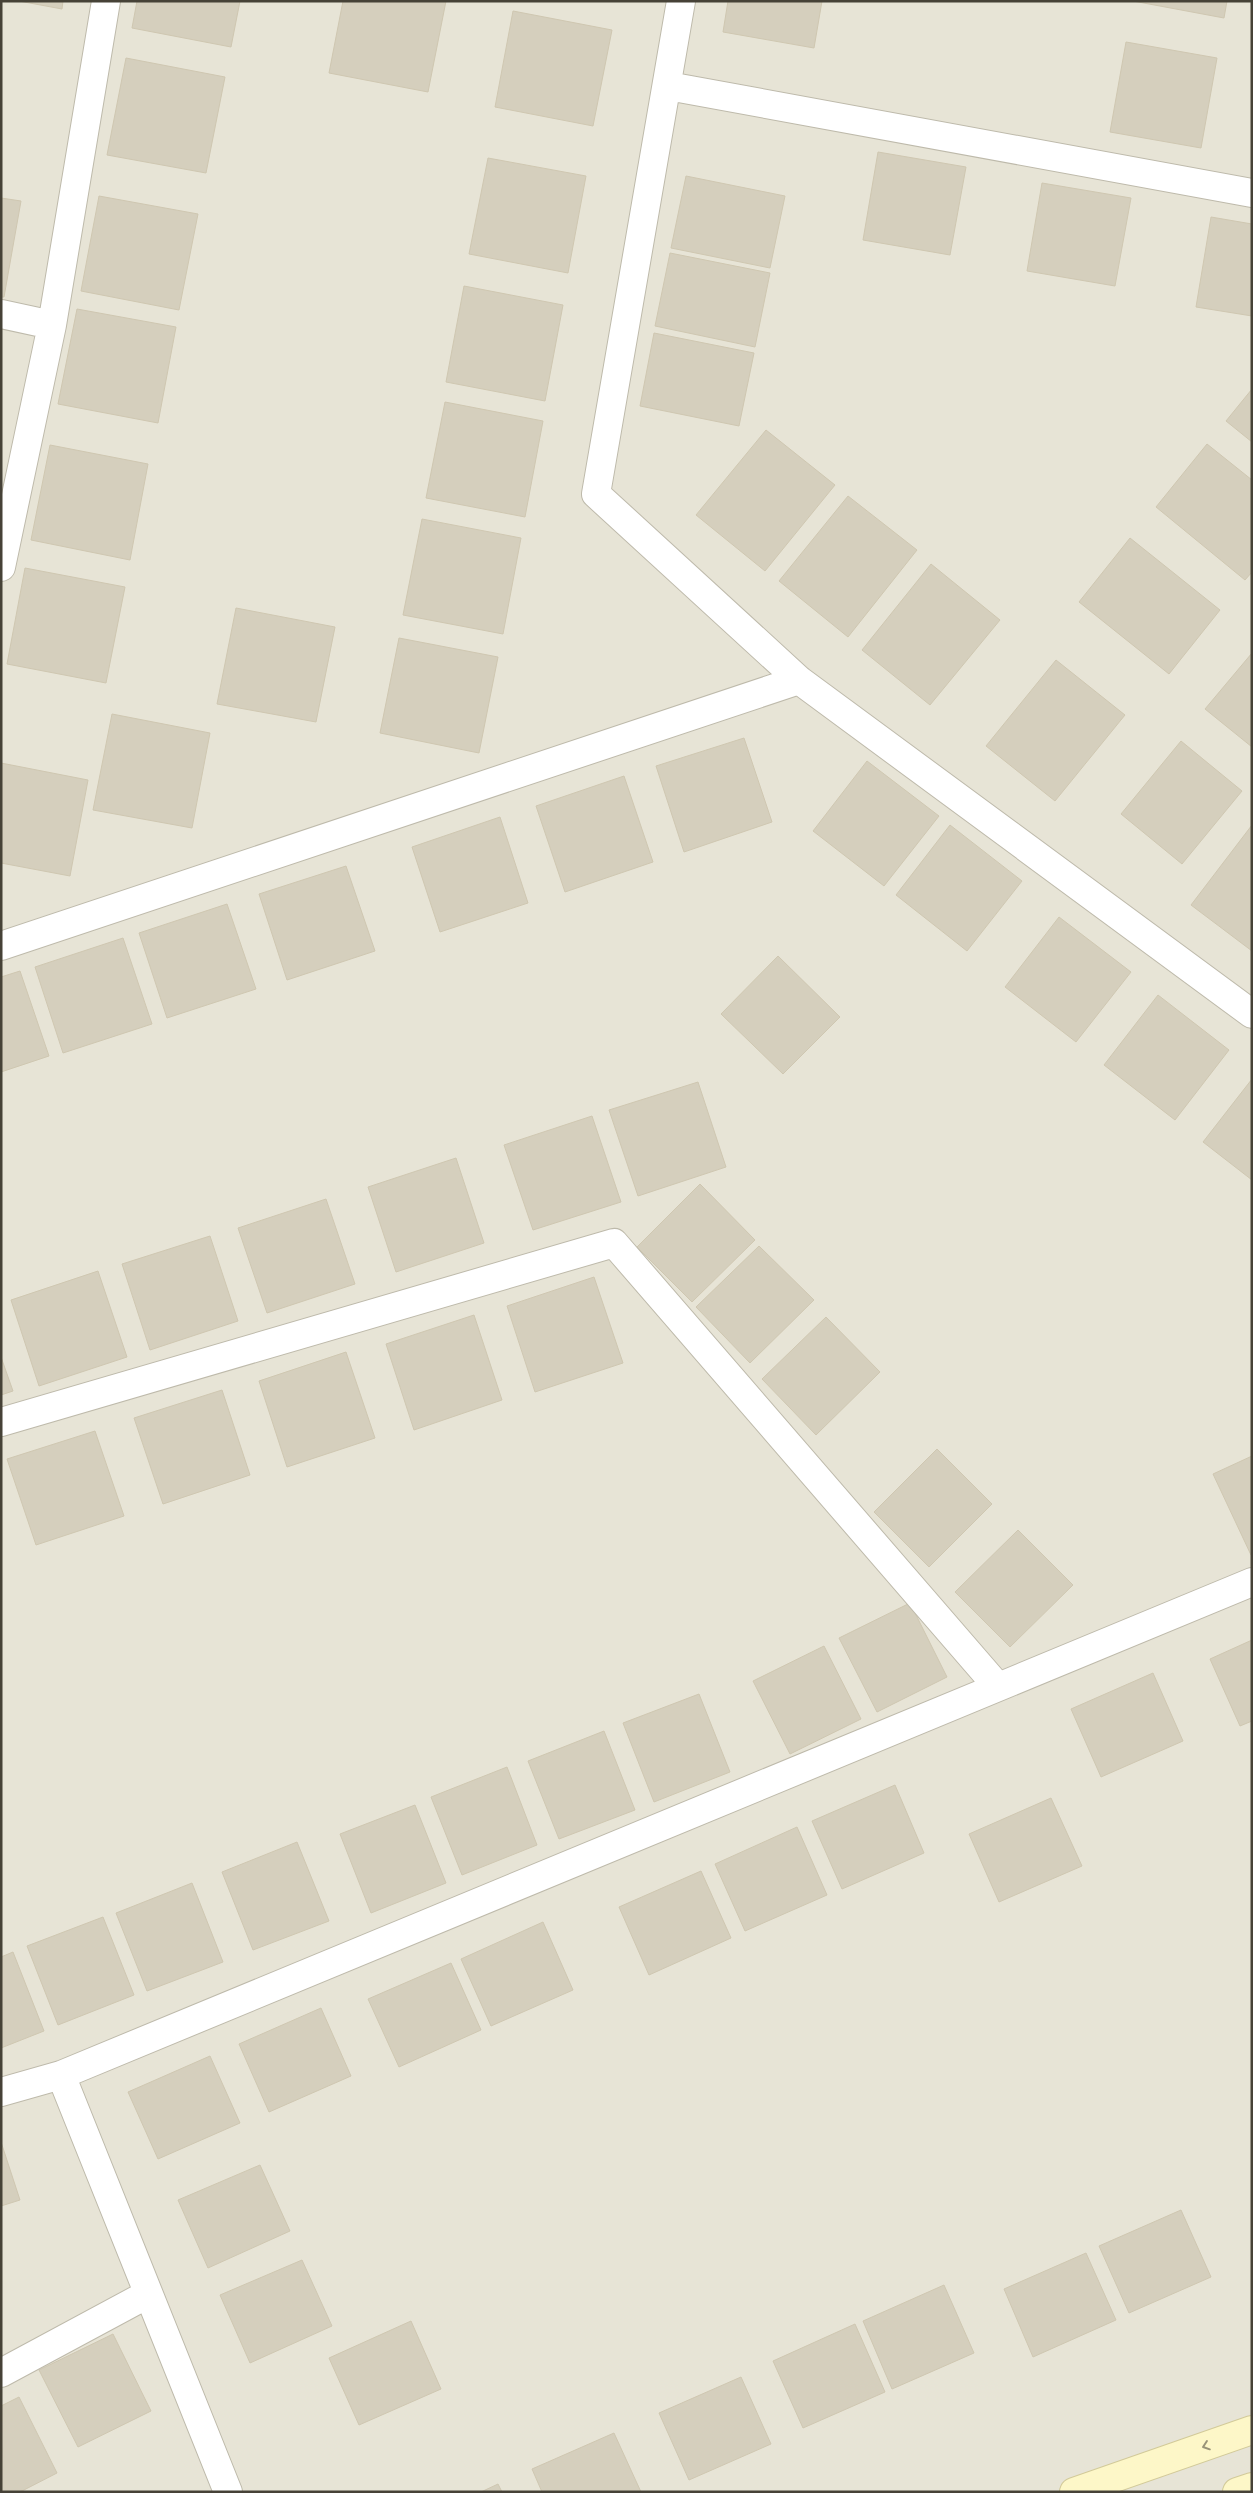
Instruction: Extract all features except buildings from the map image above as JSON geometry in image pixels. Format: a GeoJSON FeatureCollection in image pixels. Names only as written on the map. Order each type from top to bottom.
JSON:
{"type":"FeatureCollection","features":[{"type":"Feature","properties":{"kind":"main road"},"geometry":{"type":"LineString","coordinates":[[1074,2492],[1252,2430]]}},
{"type":"Feature","properties":{"kind":"main road"},"geometry":{"type":"LineString","coordinates":[[1237,2492],[1252,2487]]}},
{"type":"Feature","properties":{"kind":"street"},"geometry":{"type":"LineString","coordinates":[[1,567],[52,324],[106,1]]}},
{"type":"Feature","properties":{"kind":"street"},"geometry":{"type":"LineString","coordinates":[[681,1],[668,86],[596,494],[799,680],[1252,1014]]}},
{"type":"Feature","properties":{"kind":"street"},"geometry":{"type":"LineString","coordinates":[[668,86],[1252,193]]}},
{"type":"Feature","properties":{"kind":"street"},"geometry":{"type":"LineString","coordinates":[[1,314],[52,324]]}},
{"type":"Feature","properties":{"kind":"street"},"geometry":{"type":"LineString","coordinates":[[1,946],[799,680]]}},
{"type":"Feature","properties":{"kind":"street"},"geometry":{"type":"LineString","coordinates":[[1,1422],[614,1243],[998,1687]]}},
{"type":"Feature","properties":{"kind":"street"},"geometry":{"type":"LineString","coordinates":[[1,2092],[60,2075],[1252,1582]]}},
{"type":"Feature","properties":{"kind":"street"},"geometry":{"type":"LineString","coordinates":[[60,2075],[228,2492]]}},
{"type":"Feature","properties":{"kind":"street"},"geometry":{"type":"LineString","coordinates":[[1,2372],[148,2294]]}},
{"type":"Feature","properties":{"kind":"shaded area"},"geometry":{"type":"Polygon","coordinates":[[[1,1],[1252,1],[1252,2492],[1,2492],[1,1]]]}}]}
